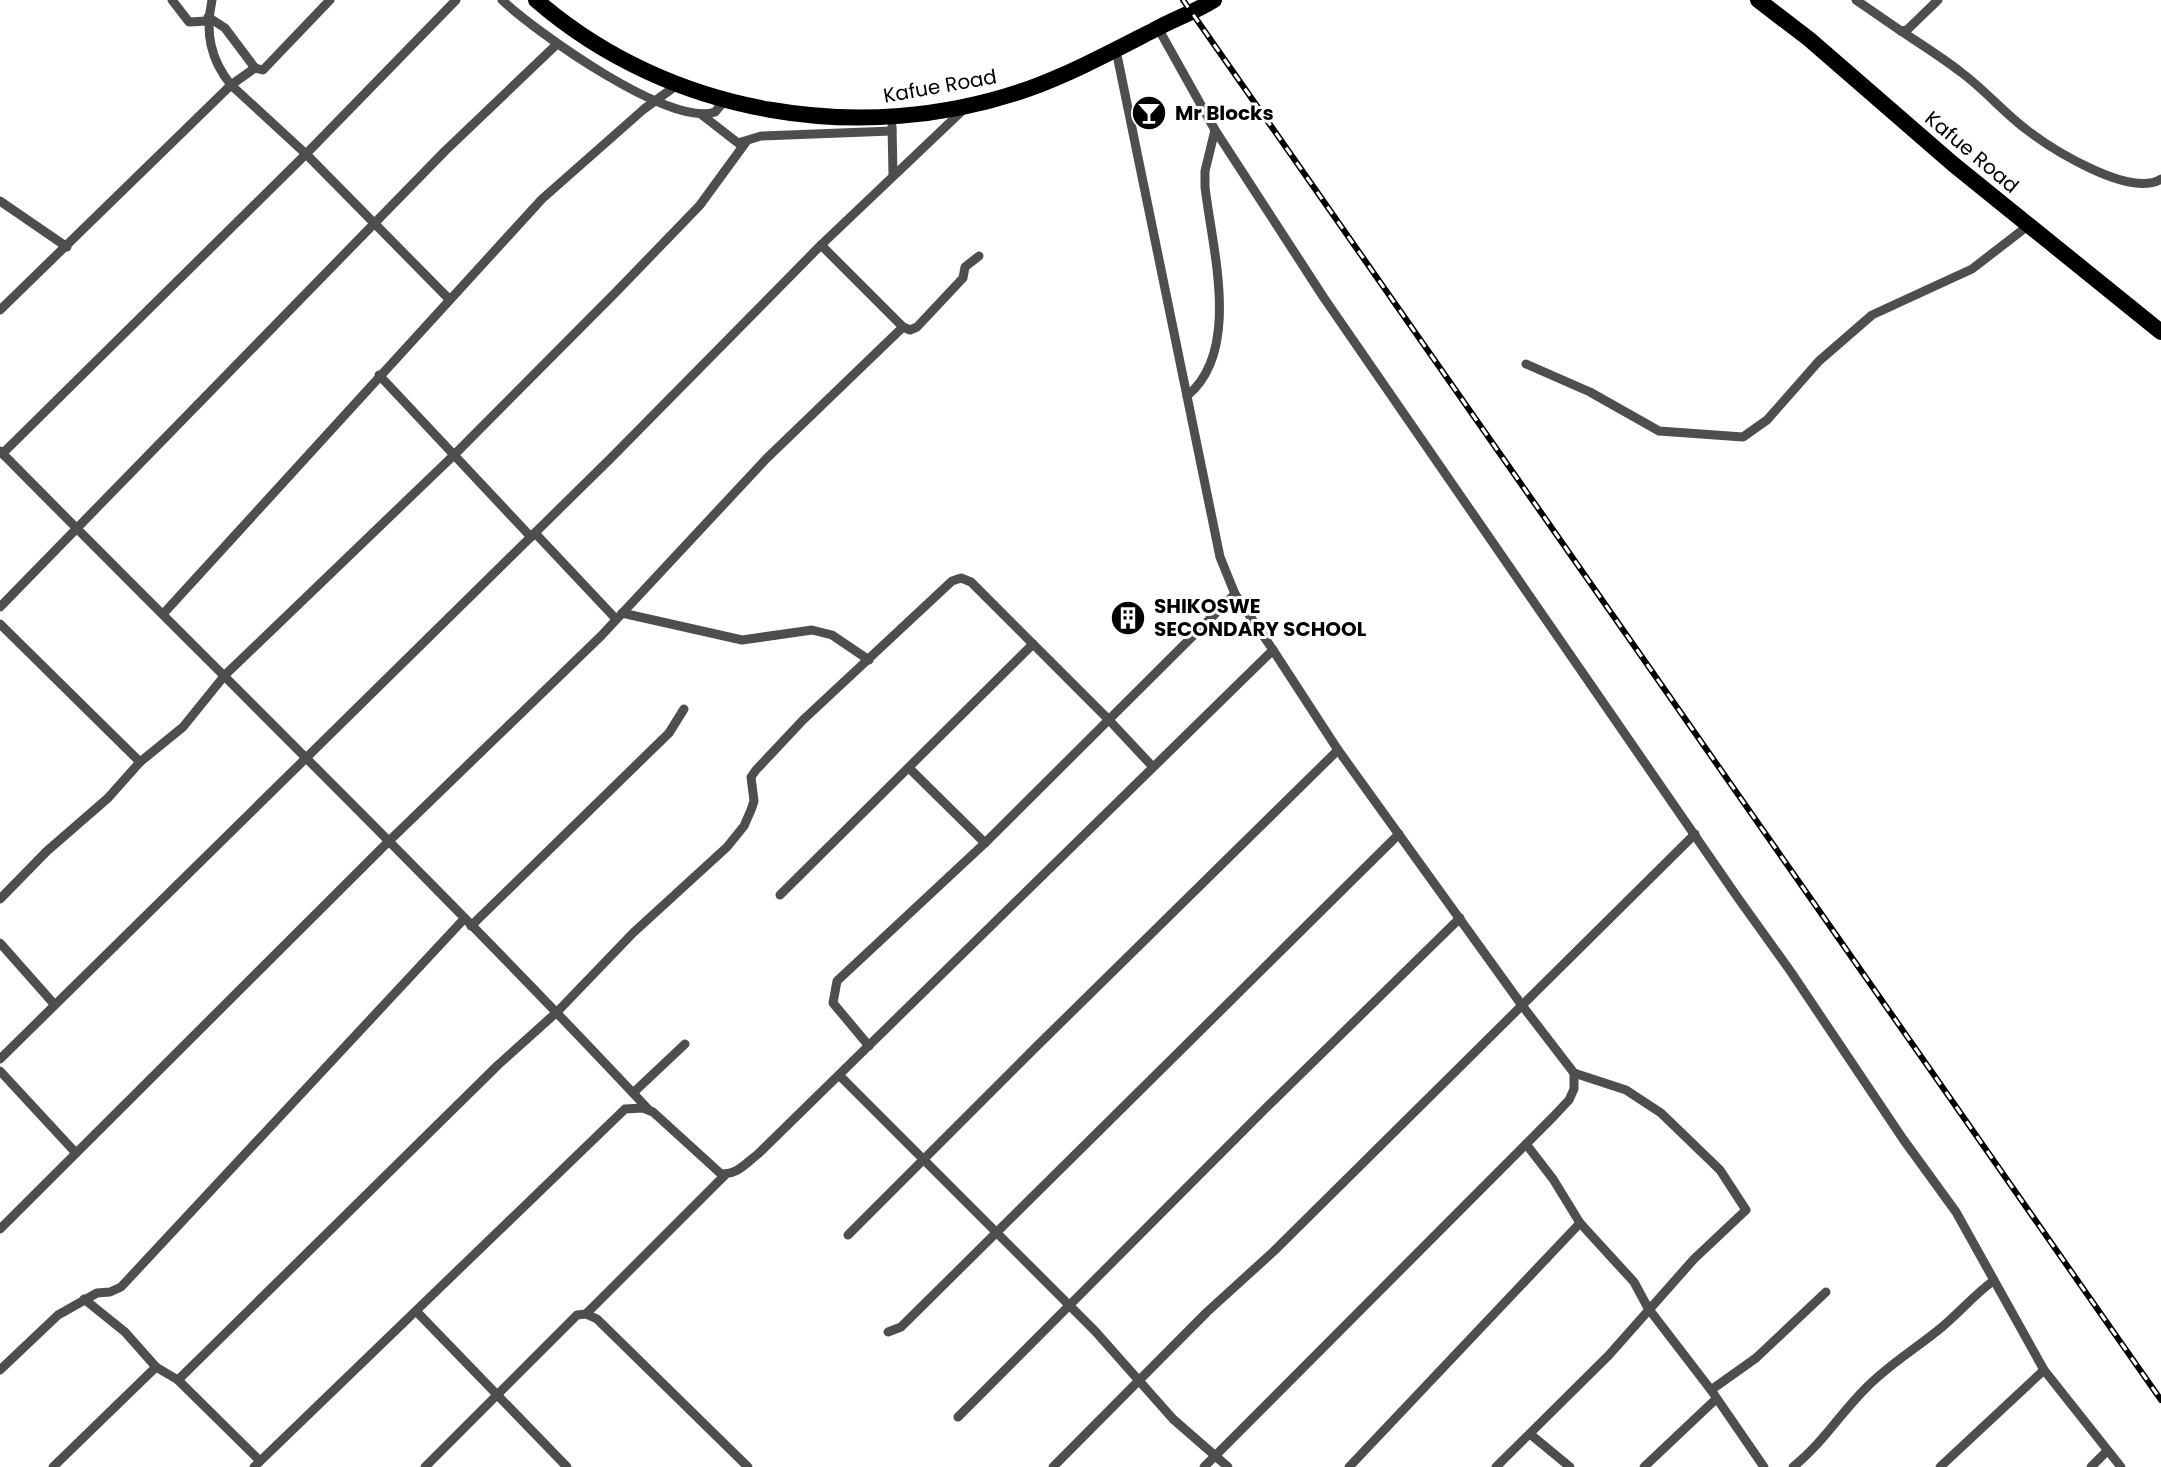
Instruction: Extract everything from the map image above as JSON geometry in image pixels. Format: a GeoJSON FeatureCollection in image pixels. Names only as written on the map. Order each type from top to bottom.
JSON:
{"type":"FeatureCollection","features":[{"type":"Feature","properties":{"kind":"highway","name":"Kafue Road"},"geometry":{"type":"LineString","coordinates":[[536,0],[596,44],[677,85],[769,110],[892,124],[1027,89],[1116,50],[1214,0]]}},
{"type":"Feature","properties":{"kind":"highway","name":"Kafue Road"},"geometry":{"type":"LineString","coordinates":[[1758,0],[1809,39],[1953,164],[2161,332]]}},
{"type":"Feature","properties":{"kind":"street"},"geometry":{"type":"LineString","coordinates":[[172,0],[189,22],[208,19],[231,33],[258,70],[266,68],[330,0]]}},
{"type":"Feature","properties":{"kind":"street"},"geometry":{"type":"LineString","coordinates":[[212,0],[208,19],[213,55],[223,75],[449,299]]}},
{"type":"Feature","properties":{"kind":"street"},"geometry":{"type":"LineString","coordinates":[[456,0],[306,154],[1,452],[557,1012],[649,1110],[714,1170],[725,1175]]}},
{"type":"Feature","properties":{"kind":"street"},"geometry":{"type":"LineString","coordinates":[[502,0],[556,45],[653,102],[702,114],[715,112],[725,100]]}},
{"type":"Feature","properties":{"kind":"street"},"geometry":{"type":"LineString","coordinates":[[1856,0],[1964,74],[2025,130],[2060,152],[2134,184],[2155,183],[2161,179]]}},
{"type":"Feature","properties":{"kind":"street"},"geometry":{"type":"LineString","coordinates":[[1901,31],[1907,30],[1938,0]]}},
{"type":"Feature","properties":{"kind":"street"},"geometry":{"type":"LineString","coordinates":[[1158,28],[1215,130],[1324,298],[1956,1212],[2044,1370],[2121,1467]]}},
{"type":"Feature","properties":{"kind":"street"},"geometry":{"type":"LineString","coordinates":[[0,607],[374,224],[556,45]]}},
{"type":"Feature","properties":{"kind":"street"},"geometry":{"type":"LineString","coordinates":[[1116,50],[1220,557],[1235,594],[1338,750],[1574,1073],[1626,1090],[1661,1113],[1720,1170],[1746,1210],[1694,1259],[1609,1355],[1496,1467]]}},
{"type":"Feature","properties":{"kind":"street"},"geometry":{"type":"LineString","coordinates":[[0,310],[231,85],[255,68]]}},
{"type":"Feature","properties":{"kind":"street"},"geometry":{"type":"LineString","coordinates":[[164,613],[552,189],[677,85]]}},
{"type":"Feature","properties":{"kind":"street"},"geometry":{"type":"LineString","coordinates":[[0,1059],[533,535],[893,174],[968,105]]}},
{"type":"Feature","properties":{"kind":"street"},"geometry":{"type":"LineString","coordinates":[[702,114],[738,143],[761,136],[892,124],[893,174]]}},
{"type":"Feature","properties":{"kind":"street"},"geometry":{"type":"LineString","coordinates":[[1187,396],[1206,376],[1219,335],[1217,282],[1205,187],[1205,171],[1215,130]]}},
{"type":"Feature","properties":{"kind":"street"},"geometry":{"type":"LineString","coordinates":[[0,899],[47,851],[108,798],[140,762],[183,727],[225,675],[454,455],[700,205],[746,142]]}},
{"type":"Feature","properties":{"kind":"street"},"geometry":{"type":"LineString","coordinates":[[0,201],[67,247]]}},
{"type":"Feature","properties":{"kind":"street"},"geometry":{"type":"LineString","coordinates":[[1526,364],[1590,392],[1659,431],[1743,437],[1767,420],[1819,361],[1872,315],[1972,269],[2029,225]]}},
{"type":"Feature","properties":{"kind":"street"},"geometry":{"type":"LineString","coordinates":[[821,245],[903,327],[910,330],[917,327],[963,278],[965,267],[979,256]]}},
{"type":"Feature","properties":{"kind":"street"},"geometry":{"type":"LineString","coordinates":[[0,1229],[619,616],[766,459],[903,327]]}},
{"type":"Feature","properties":{"kind":"street"},"geometry":{"type":"LineString","coordinates":[[379,375],[533,535],[619,616],[742,640],[823,631],[869,660]]}},
{"type":"Feature","properties":{"kind":"street"},"geometry":{"type":"LineString","coordinates":[[178,1380],[498,1065],[557,1012],[633,933],[727,847],[744,826],[751,810],[754,801],[751,777],[756,770],[803,720],[952,581],[961,578],[971,582],[1153,767]]}},
{"type":"Feature","properties":{"kind":"street"},"geometry":{"type":"LineString","coordinates":[[869,1046],[833,1003],[837,981],[985,843],[1235,594]]}},
{"type":"Feature","properties":{"kind":"street"},"geometry":{"type":"LineString","coordinates":[[0,624],[140,762]]}},
{"type":"Feature","properties":{"kind":"street"},"geometry":{"type":"LineString","coordinates":[[780,895],[1033,644]]}},
{"type":"Feature","properties":{"kind":"street"},"geometry":{"type":"LineString","coordinates":[[586,1314],[725,1175],[737,1171],[758,1154],[840,1076],[1273,650]]}},
{"type":"Feature","properties":{"kind":"street"},"geometry":{"type":"LineString","coordinates":[[0,1370],[58,1315],[84,1299],[121,1287],[468,922],[669,733],[684,709]]}},
{"type":"Feature","properties":{"kind":"street"},"geometry":{"type":"LineString","coordinates":[[848,1235],[1338,750]]}},
{"type":"Feature","properties":{"kind":"street"},"geometry":{"type":"LineString","coordinates":[[909,768],[985,843]]}},
{"type":"Feature","properties":{"kind":"street"},"geometry":{"type":"LineString","coordinates":[[888,1332],[901,1327],[1399,834]]}},
{"type":"Feature","properties":{"kind":"street"},"geometry":{"type":"LineString","coordinates":[[1053,1467],[1231,1288],[1308,1219],[1695,834]]}},
{"type":"Feature","properties":{"kind":"street"},"geometry":{"type":"LineString","coordinates":[[958,1417],[1460,918]]}},
{"type":"Feature","properties":{"kind":"street"},"geometry":{"type":"LineString","coordinates":[[0,943],[54,1004]]}},
{"type":"Feature","properties":{"kind":"street"},"geometry":{"type":"LineString","coordinates":[[633,1093],[685,1044]]}},
{"type":"Feature","properties":{"kind":"street"},"geometry":{"type":"LineString","coordinates":[[0,1071],[75,1152]]}},
{"type":"Feature","properties":{"kind":"street"},"geometry":{"type":"LineString","coordinates":[[1204,1467],[1569,1100],[1574,1089],[1574,1073]]}},
{"type":"Feature","properties":{"kind":"street"},"geometry":{"type":"LineString","coordinates":[[840,1076],[925,1158],[1140,1380],[1173,1419],[1228,1467]]}},
{"type":"Feature","properties":{"kind":"street"},"geometry":{"type":"LineString","coordinates":[[84,1299],[125,1332],[156,1367],[178,1380],[257,1464],[625,1109],[649,1110]]}},
{"type":"Feature","properties":{"kind":"street"},"geometry":{"type":"LineString","coordinates":[[1526,1144],[1553,1179],[1580,1223],[1634,1282],[1648,1308],[1764,1467]]}},
{"type":"Feature","properties":{"kind":"street"},"geometry":{"type":"LineString","coordinates":[[1349,1467],[1580,1223]]}},
{"type":"Feature","properties":{"kind":"street"},"geometry":{"type":"LineString","coordinates":[[1793,1467],[1836,1425],[1863,1390],[1900,1357],[1941,1328],[1966,1302],[1993,1281]]}},
{"type":"Feature","properties":{"kind":"street"},"geometry":{"type":"LineString","coordinates":[[1644,1467],[1714,1395],[1826,1292]]}},
{"type":"Feature","properties":{"kind":"street"},"geometry":{"type":"LineString","coordinates":[[416,1311],[567,1467]]}},
{"type":"Feature","properties":{"kind":"street"},"geometry":{"type":"LineString","coordinates":[[425,1467],[577,1315],[586,1314],[597,1319],[748,1467]]}},
{"type":"Feature","properties":{"kind":"street"},"geometry":{"type":"LineString","coordinates":[[53,1467],[156,1367]]}},
{"type":"Feature","properties":{"kind":"street"},"geometry":{"type":"LineString","coordinates":[[1940,1467],[2044,1370]]}},
{"type":"Feature","properties":{"kind":"street"},"geometry":{"type":"LineString","coordinates":[[1530,1434],[1570,1467]]}},
{"type":"Feature","properties":{"kind":"street"},"geometry":{"type":"LineString","coordinates":[[2091,1467],[2107,1451]]}},
{"type":"Feature","properties":{"kind":"railway"},"geometry":{"type":"LineString","coordinates":[[1183,0],[2161,1400]]}},
{"type":"Feature","properties":{"kind":"place","name":"Mr Blocks"},"geometry":{"type":"Point","coordinates":[1149,113]}},
{"type":"Feature","properties":{"kind":"place","name":"SHIKOSWE SECONDARY SCHOOL"},"geometry":{"type":"Point","coordinates":[1128,618]}}]}
